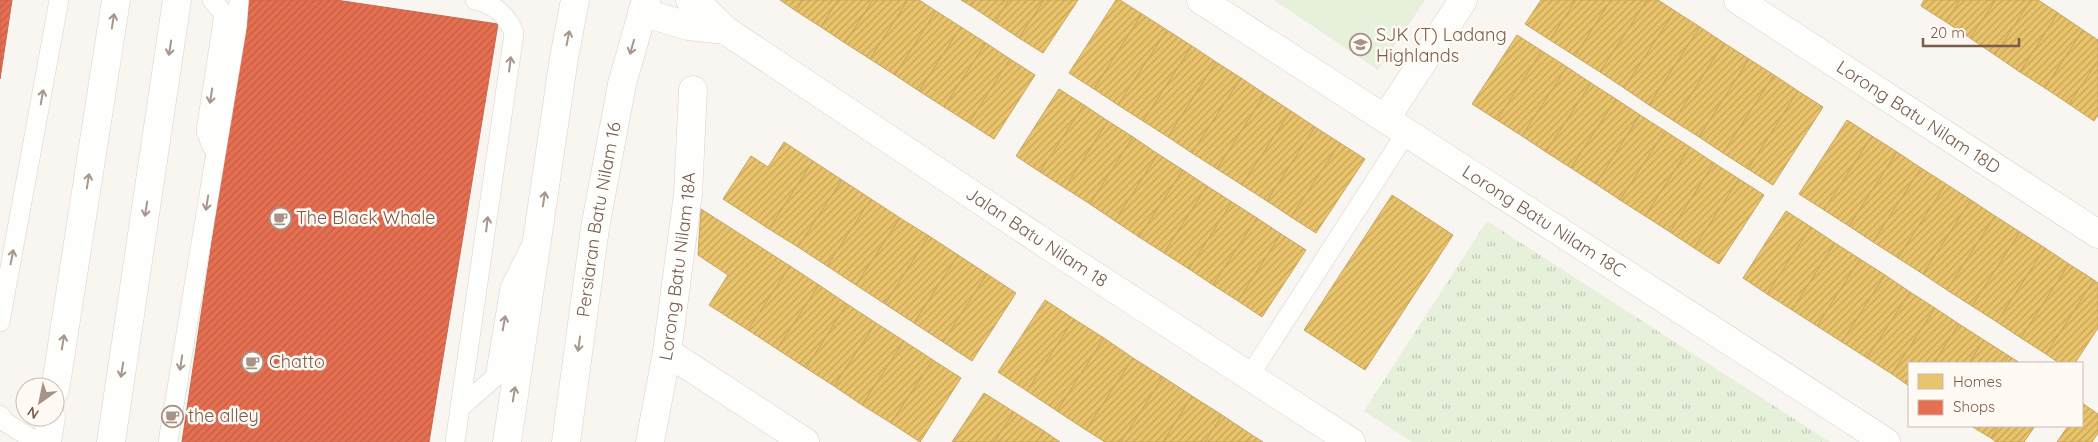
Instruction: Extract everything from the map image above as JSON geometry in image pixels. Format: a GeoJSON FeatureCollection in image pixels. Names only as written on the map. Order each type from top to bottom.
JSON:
{"type":"FeatureCollection","features":[{"type":"Feature","properties":{"kind":"street"},"geometry":{"type":"LineString","coordinates":[[57,377],[116,0]]}},
{"type":"Feature","properties":{"kind":"street"},"geometry":{"type":"LineString","coordinates":[[111,442],[178,0]]}},
{"type":"Feature","properties":{"kind":"street"},"geometry":{"type":"LineString","coordinates":[[507,442],[564,58],[575,0]]}},
{"type":"Feature","properties":{"kind":"street","name":"Jalan Batu Nilam 18"},"geometry":{"type":"LineString","coordinates":[[690,0],[698,3],[725,30],[1055,250],[1352,442]]}},
{"type":"Feature","properties":{"kind":"street","name":"Lorong Batu Nilam 18C"},"geometry":{"type":"LineString","coordinates":[[1200,0],[1886,442]]}},
{"type":"Feature","properties":{"kind":"street"},"geometry":{"type":"LineString","coordinates":[[1396,126],[1463,0]]}},
{"type":"Feature","properties":{"kind":"street","name":"Lorong Batu Nilam 18D"},"geometry":{"type":"LineString","coordinates":[[1738,0],[2098,234]]}},
{"type":"Feature","properties":{"kind":"street","name":"Jalan Batu Nilam 18"},"geometry":{"type":"LineString","coordinates":[[644,6],[688,26],[725,30]]}},
{"type":"Feature","properties":{"kind":"street","name":"Persiaran Batu Nilam 16"},"geometry":{"type":"LineString","coordinates":[[566,442],[595,228],[622,84],[644,6]]}},
{"type":"Feature","properties":{"kind":"street","name":"Lorong Batu Nilam 18A"},"geometry":{"type":"LineString","coordinates":[[650,442],[666,352],[688,194],[693,90]]}},
{"type":"Feature","properties":{"kind":"street"},"geometry":{"type":"LineString","coordinates":[[666,352],[805,442]]}},
{"type":"Feature","properties":{"kind":"street"},"geometry":{"type":"LineString","coordinates":[[47,442],[49,427]]}},
{"type":"Feature","properties":{"kind":"lane"},"geometry":{"type":"LineString","coordinates":[[0,322],[59,0]]}},
{"type":"Feature","properties":{"kind":"lane"},"geometry":{"type":"LineString","coordinates":[[212,0],[224,14],[206,130],[215,155]]}},
{"type":"Feature","properties":{"kind":"lane"},"geometry":{"type":"LineString","coordinates":[[168,442],[237,26],[238,0]]}},
{"type":"Feature","properties":{"kind":"lane"},"geometry":{"type":"LineString","coordinates":[[455,442],[514,33],[508,19],[487,2],[475,0]]}},
{"type":"Feature","properties":{"kind":"lane"},"geometry":{"type":"LineString","coordinates":[[1250,375],[1396,126]]}},
{"type":"Feature","properties":{"kind":"lane"},"geometry":{"type":"LineString","coordinates":[[460,408],[494,377],[510,288],[539,232]]}},
{"type":"Feature","properties":{"kind":"lane"},"geometry":{"type":"LineString","coordinates":[[0,415],[5,422],[37,442]]}},
{"type":"Feature","properties":{"kind":"green space","name":"SJK (T) Ladang Highlands"},"geometry":{"type":"Polygon","coordinates":[[[1274,0],[1425,0],[1378,70],[1274,0]]]}},
{"type":"Feature","properties":{"kind":"green space"},"geometry":{"type":"Polygon","coordinates":[[[1487,221],[1830,442],[1412,442],[1364,411],[1487,221]]]}},
{"type":"Feature","properties":{"kind":"building: Homes"},"geometry":{"type":"Polygon","coordinates":[[[780,0],[803,0],[796,11],[780,0]]]}},
{"type":"Feature","properties":{"kind":"building: Homes"},"geometry":{"type":"Polygon","coordinates":[[[803,0],[838,0],[821,27],[796,11],[803,0]]]}},
{"type":"Feature","properties":{"kind":"building: Homes"},"geometry":{"type":"Polygon","coordinates":[[[838,0],[873,0],[845,43],[821,27],[838,0]]]}},
{"type":"Feature","properties":{"kind":"building: Homes"},"geometry":{"type":"Polygon","coordinates":[[[873,0],[908,0],[870,59],[845,43],[873,0]]]}},
{"type":"Feature","properties":{"kind":"building: Homes"},"geometry":{"type":"Polygon","coordinates":[[[908,0],[919,0],[936,11],[895,75],[870,59],[908,0]]]}},
{"type":"Feature","properties":{"kind":"building: Homes"},"geometry":{"type":"Polygon","coordinates":[[[961,0],[975,0],[971,6],[961,0]]]}},
{"type":"Feature","properties":{"kind":"building: Homes"},"geometry":{"type":"Polygon","coordinates":[[[975,0],[1009,0],[995,22],[971,6],[975,0]]]}},
{"type":"Feature","properties":{"kind":"building: Homes"},"geometry":{"type":"Polygon","coordinates":[[[1009,0],[1044,0],[1019,38],[995,22],[1009,0]]]}},
{"type":"Feature","properties":{"kind":"building: Homes"},"geometry":{"type":"Polygon","coordinates":[[[1044,0],[1078,0],[1043,53],[1019,38],[1044,0]]]}},
{"type":"Feature","properties":{"kind":"building: Homes"},"geometry":{"type":"Polygon","coordinates":[[[1116,0],[1120,0],[1142,14],[1094,89],[1069,73],[1116,0]]]}},
{"type":"Feature","properties":{"kind":"building: Homes"},"geometry":{"type":"Polygon","coordinates":[[[1541,0],[1576,0],[1550,40],[1525,24],[1541,0]]]}},
{"type":"Feature","properties":{"kind":"building: Homes"},"geometry":{"type":"Polygon","coordinates":[[[1576,0],[1611,0],[1575,56],[1550,40],[1576,0]]]}},
{"type":"Feature","properties":{"kind":"building: Homes"},"geometry":{"type":"Polygon","coordinates":[[[1611,0],[1647,0],[1600,72],[1575,56],[1611,0]]]}},
{"type":"Feature","properties":{"kind":"building: Homes"},"geometry":{"type":"Polygon","coordinates":[[[1647,0],[1658,0],[1675,11],[1624,88],[1600,72],[1647,0]]]}},
{"type":"Feature","properties":{"kind":"building: Homes"},"geometry":{"type":"Polygon","coordinates":[[[1924,0],[1960,0],[1946,22],[1921,6],[1924,0]]]}},
{"type":"Feature","properties":{"kind":"building: Homes"},"geometry":{"type":"Polygon","coordinates":[[[1960,0],[1996,0],[1970,38],[1946,22],[1960,0]]]}},
{"type":"Feature","properties":{"kind":"building: Homes"},"geometry":{"type":"Polygon","coordinates":[[[1996,0],[2031,0],[1995,55],[1970,38],[1996,0]]]}},
{"type":"Feature","properties":{"kind":"building: Homes"},"geometry":{"type":"Polygon","coordinates":[[[2031,0],[2038,0],[2058,13],[2020,72],[1995,55],[2031,0]]]}},
{"type":"Feature","properties":{"kind":"building: Homes"},"geometry":{"type":"Polygon","coordinates":[[[936,11],[961,27],[919,91],[895,75],[936,11]]]}},
{"type":"Feature","properties":{"kind":"building: Homes"},"geometry":{"type":"Polygon","coordinates":[[[1675,11],[1700,27],[1649,105],[1624,88],[1675,11]]]}},
{"type":"Feature","properties":{"kind":"building: Homes"},"geometry":{"type":"Polygon","coordinates":[[[2058,13],[2083,30],[2045,88],[2020,72],[2058,13]]]}},
{"type":"Feature","properties":{"kind":"building: Homes"},"geometry":{"type":"Polygon","coordinates":[[[1142,14],[1167,30],[1118,105],[1094,89],[1142,14]]]}},
{"type":"Feature","properties":{"kind":"building: Homes"},"geometry":{"type":"Polygon","coordinates":[[[961,27],[986,43],[944,107],[919,91],[961,27]]]}},
{"type":"Feature","properties":{"kind":"building: Homes"},"geometry":{"type":"Polygon","coordinates":[[[1700,27],[1724,43],[1674,121],[1649,105],[1700,27]]]}},
{"type":"Feature","properties":{"kind":"building: Homes"},"geometry":{"type":"Polygon","coordinates":[[[1167,30],[1192,46],[1143,121],[1118,105],[1167,30]]]}},
{"type":"Feature","properties":{"kind":"building: Homes"},"geometry":{"type":"Polygon","coordinates":[[[2083,30],[2098,40],[2098,61],[2069,104],[2045,88],[2083,30]]]}},
{"type":"Feature","properties":{"kind":"building: Homes"},"geometry":{"type":"Polygon","coordinates":[[[1517,35],[1542,51],[1497,120],[1472,104],[1517,35]]]}},
{"type":"Feature","properties":{"kind":"building: Homes"},"geometry":{"type":"Polygon","coordinates":[[[986,43],[1010,59],[969,123],[944,107],[986,43]]]}},
{"type":"Feature","properties":{"kind":"building: Homes"},"geometry":{"type":"Polygon","coordinates":[[[1724,43],[1749,59],[1699,137],[1674,121],[1724,43]]]}},
{"type":"Feature","properties":{"kind":"building: Homes"},"geometry":{"type":"Polygon","coordinates":[[[1192,46],[1216,62],[1168,137],[1143,121],[1192,46]]]}},
{"type":"Feature","properties":{"kind":"building: Homes"},"geometry":{"type":"Polygon","coordinates":[[[1542,51],[1567,67],[1522,136],[1497,120],[1542,51]]]}},
{"type":"Feature","properties":{"kind":"building: Homes"},"geometry":{"type":"Polygon","coordinates":[[[1010,59],[1035,75],[994,139],[969,123],[1010,59]]]}},
{"type":"Feature","properties":{"kind":"building: Homes"},"geometry":{"type":"Polygon","coordinates":[[[1749,59],[1774,75],[1723,153],[1699,137],[1749,59]]]}},
{"type":"Feature","properties":{"kind":"building: Homes"},"geometry":{"type":"Polygon","coordinates":[[[2098,61],[2098,115],[2094,121],[2069,104],[2098,61]]]}},
{"type":"Feature","properties":{"kind":"building: Homes"},"geometry":{"type":"Polygon","coordinates":[[[1216,62],[1241,78],[1192,153],[1168,137],[1216,62]]]}},
{"type":"Feature","properties":{"kind":"building: Homes"},"geometry":{"type":"Polygon","coordinates":[[[1567,67],[1591,83],[1546,152],[1522,136],[1567,67]]]}},
{"type":"Feature","properties":{"kind":"building: Homes"},"geometry":{"type":"Polygon","coordinates":[[[1774,75],[1798,91],[1748,169],[1723,153],[1774,75]]]}},
{"type":"Feature","properties":{"kind":"building: Homes"},"geometry":{"type":"Polygon","coordinates":[[[1241,78],[1265,94],[1217,169],[1192,153],[1241,78]]]}},
{"type":"Feature","properties":{"kind":"building: Homes"},"geometry":{"type":"Polygon","coordinates":[[[1591,83],[1616,99],[1571,168],[1546,152],[1591,83]]]}},
{"type":"Feature","properties":{"kind":"building: Homes"},"geometry":{"type":"Polygon","coordinates":[[[1059,89],[1084,105],[1040,172],[1016,156],[1059,89]]]}},
{"type":"Feature","properties":{"kind":"building: Homes"},"geometry":{"type":"Polygon","coordinates":[[[1798,91],[1823,107],[1773,185],[1748,169],[1798,91]]]}},
{"type":"Feature","properties":{"kind":"building: Homes"},"geometry":{"type":"Polygon","coordinates":[[[1265,94],[1291,111],[1242,185],[1217,169],[1265,94]]]}},
{"type":"Feature","properties":{"kind":"building: Homes"},"geometry":{"type":"Polygon","coordinates":[[[1616,99],[1640,115],[1596,184],[1571,168],[1616,99]]]}},
{"type":"Feature","properties":{"kind":"building: Homes"},"geometry":{"type":"Polygon","coordinates":[[[1084,105],[1108,121],[1065,188],[1040,172],[1084,105]]]}},
{"type":"Feature","properties":{"kind":"building: Homes"},"geometry":{"type":"Polygon","coordinates":[[[1291,111],[1315,127],[1267,201],[1242,185],[1291,111]]]}},
{"type":"Feature","properties":{"kind":"building: Homes"},"geometry":{"type":"Polygon","coordinates":[[[1640,115],[1665,131],[1620,200],[1596,184],[1640,115]]]}},
{"type":"Feature","properties":{"kind":"building: Homes"},"geometry":{"type":"Polygon","coordinates":[[[1847,120],[1872,136],[1824,210],[1799,194],[1847,120]]]}},
{"type":"Feature","properties":{"kind":"building: Homes"},"geometry":{"type":"Polygon","coordinates":[[[1108,121],[1133,137],[1090,204],[1065,188],[1108,121]]]}},
{"type":"Feature","properties":{"kind":"building: Homes"},"geometry":{"type":"Polygon","coordinates":[[[1315,127],[1340,143],[1291,217],[1267,201],[1315,127]]]}},
{"type":"Feature","properties":{"kind":"building: Homes"},"geometry":{"type":"Polygon","coordinates":[[[1665,131],[1690,147],[1645,216],[1620,200],[1665,131]]]}},
{"type":"Feature","properties":{"kind":"building: Homes"},"geometry":{"type":"Polygon","coordinates":[[[1872,136],[1897,152],[1849,226],[1824,210],[1872,136]]]}},
{"type":"Feature","properties":{"kind":"building: Homes"},"geometry":{"type":"Polygon","coordinates":[[[1133,137],[1158,154],[1115,221],[1090,204],[1133,137]]]}},
{"type":"Feature","properties":{"kind":"building: Homes"},"geometry":{"type":"Polygon","coordinates":[[[784,142],[813,161],[769,229],[723,199],[751,156],[768,167],[784,142]]]}},
{"type":"Feature","properties":{"kind":"building: Homes"},"geometry":{"type":"Polygon","coordinates":[[[1340,143],[1365,159],[1316,233],[1291,217],[1340,143]]]}},
{"type":"Feature","properties":{"kind":"building: Homes"},"geometry":{"type":"Polygon","coordinates":[[[1690,147],[1714,163],[1670,232],[1645,216],[1690,147]]]}},
{"type":"Feature","properties":{"kind":"building: Homes"},"geometry":{"type":"Polygon","coordinates":[[[1897,152],[1921,168],[1873,242],[1849,226],[1897,152]]]}},
{"type":"Feature","properties":{"kind":"building: Homes"},"geometry":{"type":"Polygon","coordinates":[[[1158,154],[1183,170],[1139,237],[1115,221],[1158,154]]]}},
{"type":"Feature","properties":{"kind":"building: Homes"},"geometry":{"type":"Polygon","coordinates":[[[813,161],[842,180],[798,247],[769,229],[813,161]]]}},
{"type":"Feature","properties":{"kind":"building: Homes"},"geometry":{"type":"Polygon","coordinates":[[[1714,163],[1739,179],[1694,248],[1670,232],[1714,163]]]}},
{"type":"Feature","properties":{"kind":"building: Homes"},"geometry":{"type":"Polygon","coordinates":[[[1921,168],[1946,184],[1898,258],[1873,242],[1921,168]]]}},
{"type":"Feature","properties":{"kind":"building: Homes"},"geometry":{"type":"Polygon","coordinates":[[[1183,170],[1207,186],[1164,253],[1139,237],[1183,170]]]}},
{"type":"Feature","properties":{"kind":"building: Homes"},"geometry":{"type":"Polygon","coordinates":[[[1739,179],[1764,195],[1719,264],[1694,248],[1739,179]]]}},
{"type":"Feature","properties":{"kind":"building: Homes"},"geometry":{"type":"Polygon","coordinates":[[[842,180],[871,199],[827,266],[798,247],[842,180]]]}},
{"type":"Feature","properties":{"kind":"building: Homes"},"geometry":{"type":"Polygon","coordinates":[[[1946,184],[1971,200],[1923,274],[1898,258],[1946,184]]]}},
{"type":"Feature","properties":{"kind":"building: Homes"},"geometry":{"type":"Polygon","coordinates":[[[1207,186],[1232,202],[1189,269],[1164,253],[1207,186]]]}},
{"type":"Feature","properties":{"kind":"building: Homes"},"geometry":{"type":"Polygon","coordinates":[[[1392,195],[1453,235],[1365,370],[1304,330],[1392,195]]]}},
{"type":"Feature","properties":{"kind":"building: Homes"},"geometry":{"type":"Polygon","coordinates":[[[871,199],[900,218],[856,285],[827,266],[871,199]]]}},
{"type":"Feature","properties":{"kind":"building: Homes"},"geometry":{"type":"Polygon","coordinates":[[[1971,200],[1995,216],[1947,290],[1923,274],[1971,200]]]}},
{"type":"Feature","properties":{"kind":"building: Homes"},"geometry":{"type":"Polygon","coordinates":[[[1232,202],[1257,218],[1213,285],[1189,269],[1232,202]]]}},
{"type":"Feature","properties":{"kind":"building: Homes"},"geometry":{"type":"Polygon","coordinates":[[[701,209],[790,266],[748,330],[709,305],[728,275],[698,255],[701,209]]]}},
{"type":"Feature","properties":{"kind":"building: Homes"},"geometry":{"type":"Polygon","coordinates":[[[1786,211],[1811,227],[1767,294],[1743,278],[1786,211]]]}},
{"type":"Feature","properties":{"kind":"building: Homes"},"geometry":{"type":"Polygon","coordinates":[[[1995,216],[2020,232],[1972,306],[1947,290],[1995,216]]]}},
{"type":"Feature","properties":{"kind":"building: Homes"},"geometry":{"type":"Polygon","coordinates":[[[900,218],[929,236],[885,304],[856,285],[900,218]]]}},
{"type":"Feature","properties":{"kind":"building: Homes"},"geometry":{"type":"Polygon","coordinates":[[[1257,218],[1281,234],[1238,301],[1213,285],[1257,218]]]}},
{"type":"Feature","properties":{"kind":"building: Homes"},"geometry":{"type":"Polygon","coordinates":[[[1811,227],[1835,243],[1792,310],[1767,294],[1811,227]]]}},
{"type":"Feature","properties":{"kind":"building: Homes"},"geometry":{"type":"Polygon","coordinates":[[[2020,232],[2045,248],[1997,322],[1972,306],[2020,232]]]}},
{"type":"Feature","properties":{"kind":"building: Homes"},"geometry":{"type":"Polygon","coordinates":[[[1281,234],[1306,250],[1262,317],[1238,301],[1281,234]]]}},
{"type":"Feature","properties":{"kind":"building: Homes"},"geometry":{"type":"Polygon","coordinates":[[[929,236],[958,255],[914,323],[885,304],[929,236]]]}},
{"type":"Feature","properties":{"kind":"building: Homes"},"geometry":{"type":"Polygon","coordinates":[[[1835,243],[1860,259],[1817,326],[1792,310],[1835,243]]]}},
{"type":"Feature","properties":{"kind":"building: Homes"},"geometry":{"type":"Polygon","coordinates":[[[2045,248],[2069,264],[2021,338],[1997,322],[2045,248]]]}},
{"type":"Feature","properties":{"kind":"building: Homes"},"geometry":{"type":"Polygon","coordinates":[[[958,255],[987,274],[943,342],[914,323],[958,255]]]}},
{"type":"Feature","properties":{"kind":"building: Homes"},"geometry":{"type":"Polygon","coordinates":[[[1860,259],[1885,275],[1842,342],[1817,326],[1860,259]]]}},
{"type":"Feature","properties":{"kind":"building: Homes"},"geometry":{"type":"Polygon","coordinates":[[[2069,264],[2094,280],[2046,354],[2021,338],[2069,264]]]}},
{"type":"Feature","properties":{"kind":"building: Homes"},"geometry":{"type":"Polygon","coordinates":[[[790,266],[819,285],[777,349],[748,330],[790,266]]]}},
{"type":"Feature","properties":{"kind":"building: Homes"},"geometry":{"type":"Polygon","coordinates":[[[987,274],[1016,293],[972,361],[943,342],[987,274]]]}},
{"type":"Feature","properties":{"kind":"building: Homes"},"geometry":{"type":"Polygon","coordinates":[[[1885,275],[1910,292],[1867,358],[1842,342],[1885,275]]]}},
{"type":"Feature","properties":{"kind":"building: Homes"},"geometry":{"type":"Polygon","coordinates":[[[2094,280],[2098,283],[2098,328],[2076,362],[2058,362],[2046,354],[2094,280]]]}},
{"type":"Feature","properties":{"kind":"building: Homes"},"geometry":{"type":"Polygon","coordinates":[[[819,285],[847,304],[806,368],[777,349],[819,285]]]}},
{"type":"Feature","properties":{"kind":"building: Homes"},"geometry":{"type":"Polygon","coordinates":[[[1910,292],[1935,308],[1892,374],[1867,358],[1910,292]]]}},
{"type":"Feature","properties":{"kind":"building: Homes"},"geometry":{"type":"Polygon","coordinates":[[[1045,300],[1074,319],[1027,391],[998,372],[1045,300]]]}},
{"type":"Feature","properties":{"kind":"building: Homes"},"geometry":{"type":"Polygon","coordinates":[[[847,304],[876,323],[834,386],[806,368],[847,304]]]}},
{"type":"Feature","properties":{"kind":"building: Homes"},"geometry":{"type":"Polygon","coordinates":[[[1935,308],[1959,324],[1935,362],[1908,362],[1908,385],[1892,374],[1935,308]]]}},
{"type":"Feature","properties":{"kind":"building: Homes"},"geometry":{"type":"Polygon","coordinates":[[[1074,319],[1104,338],[1057,411],[1027,391],[1074,319]]]}},
{"type":"Feature","properties":{"kind":"building: Homes"},"geometry":{"type":"Polygon","coordinates":[[[876,323],[904,341],[862,405],[834,386],[876,323]]]}},
{"type":"Feature","properties":{"kind":"building: Homes"},"geometry":{"type":"Polygon","coordinates":[[[1959,324],[1984,340],[1970,362],[1935,362],[1959,324]]]}},
{"type":"Feature","properties":{"kind":"building: Homes"},"geometry":{"type":"Polygon","coordinates":[[[1104,338],[1133,358],[1086,430],[1057,411],[1104,338]]]}},
{"type":"Feature","properties":{"kind":"building: Homes"},"geometry":{"type":"Polygon","coordinates":[[[1984,340],[2009,356],[2005,362],[1970,362],[1984,340]]]}},
{"type":"Feature","properties":{"kind":"building: Homes"},"geometry":{"type":"Polygon","coordinates":[[[904,341],[933,360],[891,423],[862,405],[904,341]]]}},
{"type":"Feature","properties":{"kind":"building: Homes"},"geometry":{"type":"Polygon","coordinates":[[[2009,356],[2018,362],[2005,362],[2009,356]]]}},
{"type":"Feature","properties":{"kind":"building: Homes"},"geometry":{"type":"Polygon","coordinates":[[[1133,358],[1163,377],[1121,442],[1105,442],[1086,430],[1133,358]]]}},
{"type":"Feature","properties":{"kind":"building: Homes"},"geometry":{"type":"Polygon","coordinates":[[[933,360],[961,378],[920,442],[891,423],[933,360]]]}},
{"type":"Feature","properties":{"kind":"building: Homes"},"geometry":{"type":"Polygon","coordinates":[[[1163,377],[1192,396],[1163,442],[1121,442],[1163,377]]]}},
{"type":"Feature","properties":{"kind":"building: Homes"},"geometry":{"type":"Polygon","coordinates":[[[984,393],[1014,412],[994,442],[952,442],[984,393]]]}},
{"type":"Feature","properties":{"kind":"building: Homes"},"geometry":{"type":"Polygon","coordinates":[[[1192,396],[1222,415],[1205,442],[1163,442],[1192,396]]]}},
{"type":"Feature","properties":{"kind":"building: Homes"},"geometry":{"type":"Polygon","coordinates":[[[2083,404],[2098,414],[2098,433],[2092,442],[2057,442],[2067,427],[2083,427],[2083,404]]]}},
{"type":"Feature","properties":{"kind":"building: Homes"},"geometry":{"type":"Polygon","coordinates":[[[1014,412],[1044,431],[1036,442],[994,442],[1014,412]]]}},
{"type":"Feature","properties":{"kind":"building: Homes"},"geometry":{"type":"Polygon","coordinates":[[[1222,415],[1252,435],[1247,442],[1205,442],[1222,415]]]}},
{"type":"Feature","properties":{"kind":"building: Homes"},"geometry":{"type":"Polygon","coordinates":[[[1973,427],[1998,427],[1991,438],[1973,427]]]}},
{"type":"Feature","properties":{"kind":"building: Homes"},"geometry":{"type":"Polygon","coordinates":[[[1998,427],[2034,427],[2024,442],[1996,442],[1991,438],[1998,427]]]}},
{"type":"Feature","properties":{"kind":"building: Homes"},"geometry":{"type":"Polygon","coordinates":[[[1044,431],[1060,442],[1036,442],[1044,431]]]}},
{"type":"Feature","properties":{"kind":"building: Homes"},"geometry":{"type":"Polygon","coordinates":[[[1252,435],[1263,442],[1247,442],[1252,435]]]}},
{"type":"Feature","properties":{"kind":"building: Shops"},"geometry":{"type":"Polygon","coordinates":[[[0,0],[12,0],[0,79],[0,0]]]}},
{"type":"Feature","properties":{"kind":"building: Shops"},"geometry":{"type":"Polygon","coordinates":[[[248,0],[336,0],[498,24],[429,442],[182,442],[248,0]]]}},
{"type":"Feature","properties":{"kind":"place","name":"SJK (T) Ladang Highlands"},"geometry":{"type":"Point","coordinates":[1360,45]}},
{"type":"Feature","properties":{"kind":"place","name":"The Black Whale"},"geometry":{"type":"Point","coordinates":[280,218]}},
{"type":"Feature","properties":{"kind":"place","name":"Chatto"},"geometry":{"type":"Point","coordinates":[253,362]}},
{"type":"Feature","properties":{"kind":"place","name":"the alley"},"geometry":{"type":"Point","coordinates":[172,416]}}]}
